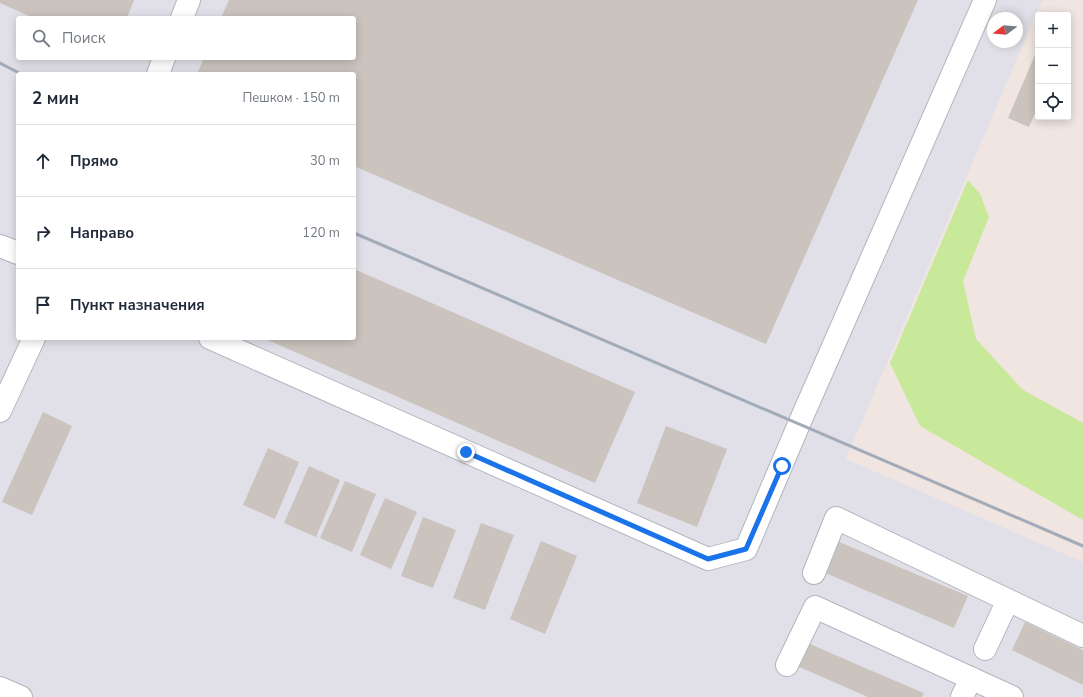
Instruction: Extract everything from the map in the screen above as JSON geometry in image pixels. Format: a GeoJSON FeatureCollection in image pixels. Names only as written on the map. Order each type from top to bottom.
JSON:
{"type":"FeatureCollection","features":[{"type":"Feature","properties":{"kind":"lane"},"geometry":{"type":"LineString","coordinates":[[183,16],[189,0]]}},
{"type":"Feature","properties":{"kind":"lane"},"geometry":{"type":"LineString","coordinates":[[215,340],[708,559],[746,549],[799,424],[985,0]]}},
{"type":"Feature","properties":{"kind":"lane"},"geometry":{"type":"LineString","coordinates":[[159,72],[163,60]]}},
{"type":"Feature","properties":{"kind":"lane"},"geometry":{"type":"LineString","coordinates":[[0,246],[16,252]]}},
{"type":"Feature","properties":{"kind":"lane"},"geometry":{"type":"LineString","coordinates":[[0,411],[33,340]]}},
{"type":"Feature","properties":{"kind":"lane"},"geometry":{"type":"LineString","coordinates":[[814,573],[836,518],[1083,636]]}},
{"type":"Feature","properties":{"kind":"lane"},"geometry":{"type":"LineString","coordinates":[[985,649],[1008,600]]}},
{"type":"Feature","properties":{"kind":"lane"},"geometry":{"type":"LineString","coordinates":[[787,665],[815,607],[966,688],[1012,697]]}},
{"type":"Feature","properties":{"kind":"lane"},"geometry":{"type":"LineString","coordinates":[[0,688],[21,697]]}},
{"type":"Feature","properties":{"kind":"shaded area"},"geometry":{"type":"Polygon","coordinates":[[[0,0],[1042,0],[1037,12],[1035,12],[1035,16],[1023,44],[1023,12],[987,12],[987,48],[1022,48],[846,459],[1083,562],[1083,697],[0,697],[0,0]]]}},
{"type":"Feature","properties":{"kind":"green space"},"geometry":{"type":"Polygon","coordinates":[[[968,180],[980,194],[989,217],[963,281],[976,339],[1023,390],[1083,423],[1083,520],[920,426],[890,363],[968,180]]]}},
{"type":"Feature","properties":{"kind":"building"},"geometry":{"type":"Polygon","coordinates":[[[0,0],[134,0],[128,16],[29,16],[0,3],[0,0]]]}},
{"type":"Feature","properties":{"kind":"building"},"geometry":{"type":"Polygon","coordinates":[[[229,0],[918,0],[766,344],[356,167],[356,72],[198,72],[203,60],[356,60],[356,16],[222,16],[229,0]]]}},
{"type":"Feature","properties":{"kind":"building"},"geometry":{"type":"Polygon","coordinates":[[[1035,55],[1035,113],[1029,127],[1008,118],[1035,55]]]}},
{"type":"Feature","properties":{"kind":"building"},"geometry":{"type":"Polygon","coordinates":[[[356,270],[635,392],[595,483],[268,340],[356,340],[356,270]]]}},
{"type":"Feature","properties":{"kind":"building"},"geometry":{"type":"Polygon","coordinates":[[[43,412],[72,426],[32,515],[2,502],[43,412]]]}},
{"type":"Feature","properties":{"kind":"building"},"geometry":{"type":"Polygon","coordinates":[[[666,426],[727,449],[697,527],[637,503],[666,426]]]}},
{"type":"Feature","properties":{"kind":"building"},"geometry":{"type":"Polygon","coordinates":[[[268,448],[299,462],[275,519],[243,505],[268,448]]]}},
{"type":"Feature","properties":{"kind":"building"},"geometry":{"type":"Polygon","coordinates":[[[309,466],[340,480],[316,537],[284,523],[309,466]]]}},
{"type":"Feature","properties":{"kind":"building"},"geometry":{"type":"Polygon","coordinates":[[[345,481],[376,494],[352,552],[320,538],[345,481]]]}},
{"type":"Feature","properties":{"kind":"building"},"geometry":{"type":"Polygon","coordinates":[[[385,498],[417,512],[391,569],[360,555],[385,498]]]}},
{"type":"Feature","properties":{"kind":"building"},"geometry":{"type":"Polygon","coordinates":[[[423,517],[456,530],[433,588],[401,576],[423,517]]]}},
{"type":"Feature","properties":{"kind":"building"},"geometry":{"type":"Polygon","coordinates":[[[481,523],[514,535],[485,610],[453,598],[481,523]]]}},
{"type":"Feature","properties":{"kind":"building"},"geometry":{"type":"Polygon","coordinates":[[[541,541],[577,556],[545,634],[510,619],[541,541]]]}},
{"type":"Feature","properties":{"kind":"building"},"geometry":{"type":"Polygon","coordinates":[[[837,541],[968,596],[954,628],[823,572],[837,541]]]}},
{"type":"Feature","properties":{"kind":"building"},"geometry":{"type":"Polygon","coordinates":[[[1025,622],[1083,650],[1083,685],[1012,650],[1025,622]]]}},
{"type":"Feature","properties":{"kind":"building"},"geometry":{"type":"Polygon","coordinates":[[[808,643],[924,693],[922,697],[868,697],[797,666],[808,643]]]}},
{"type":"Feature","properties":{"kind":"railway"},"geometry":{"type":"LineString","coordinates":[[0,63],[17,72]]}},
{"type":"Feature","properties":{"kind":"railway"},"geometry":{"type":"LineString","coordinates":[[356,234],[1083,546]]}},
{"type":"Feature","properties":{"kind":"route"},"geometry":{"type":"LineString","coordinates":[[466,452],[708,559],[746,549],[782,466]]}}]}
